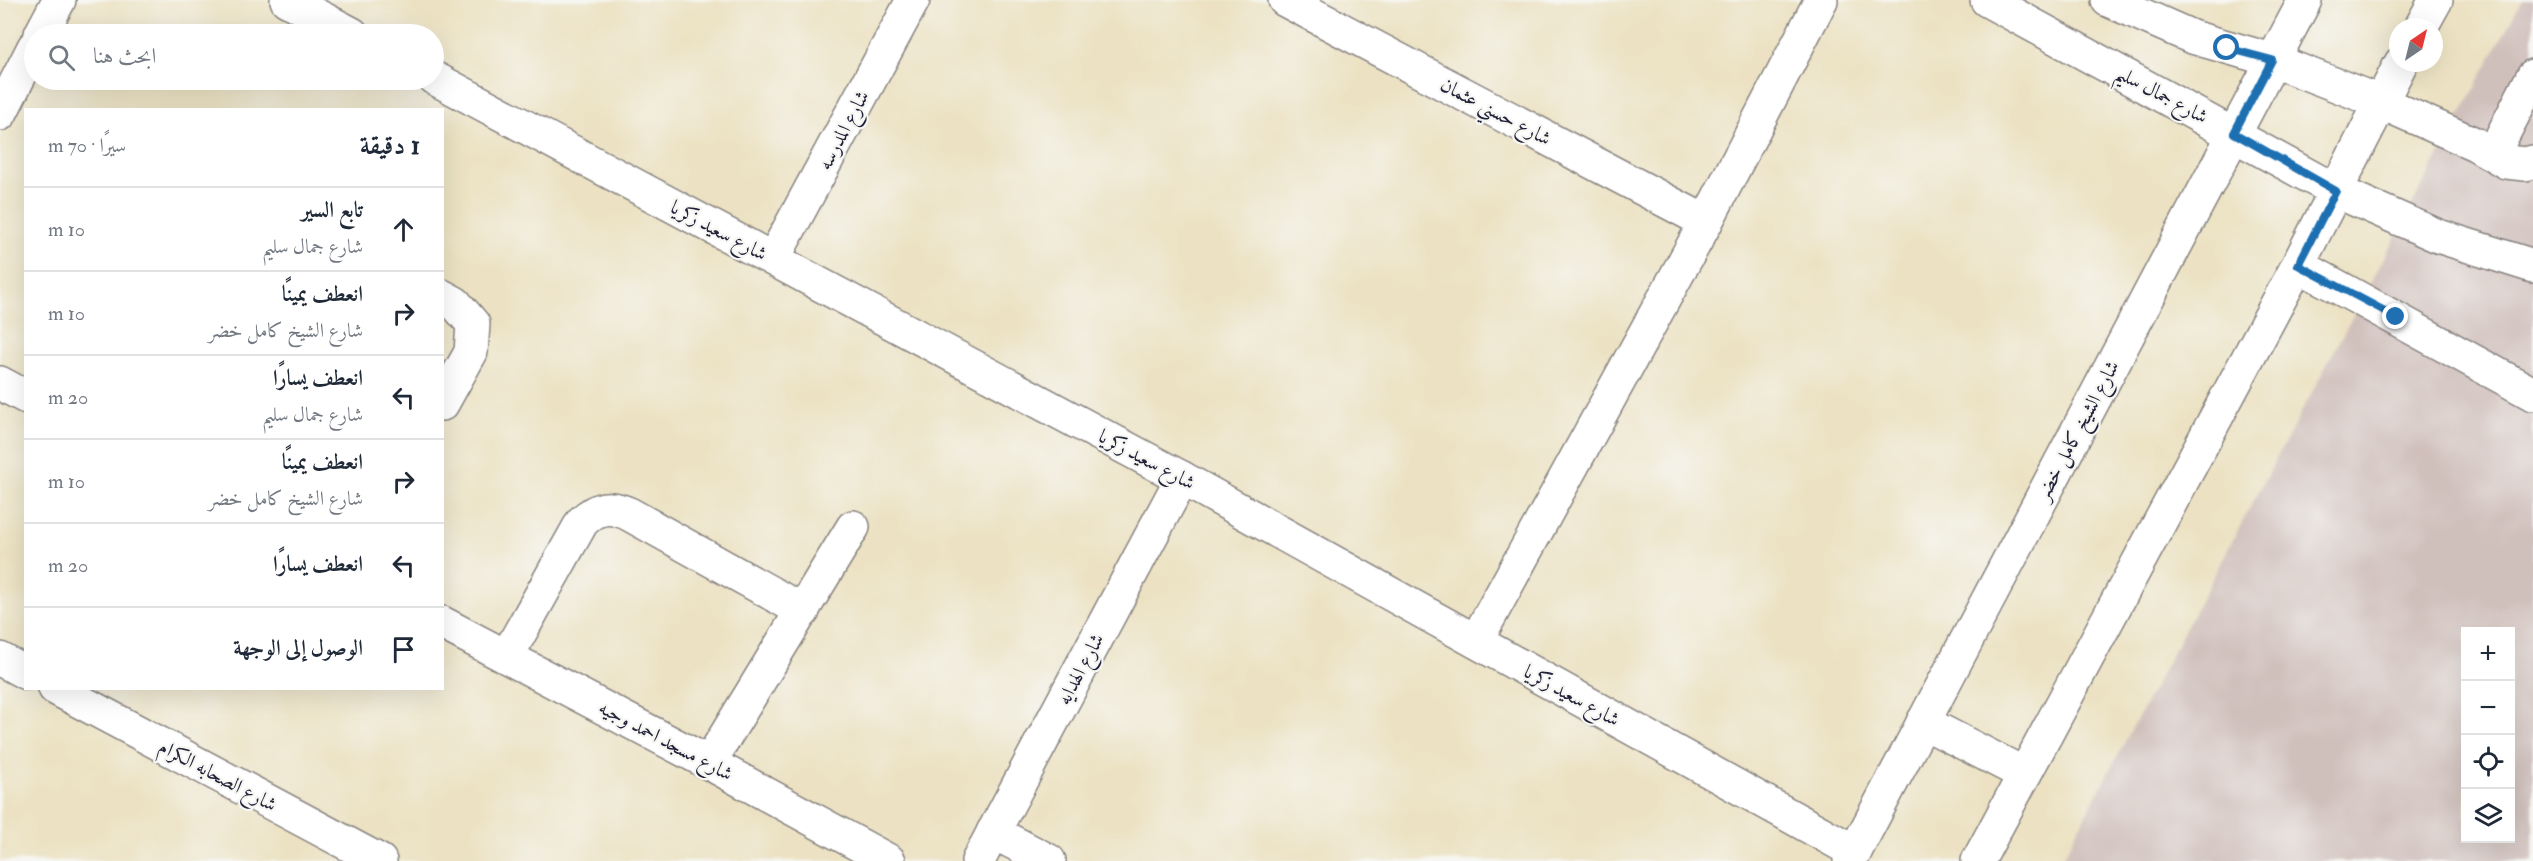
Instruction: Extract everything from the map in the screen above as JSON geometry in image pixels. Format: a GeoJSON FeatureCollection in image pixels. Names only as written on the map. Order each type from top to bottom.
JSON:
{"type":"FeatureCollection","features":[{"type":"Feature","properties":{"kind":"street"},"geometry":{"type":"LineString","coordinates":[[46,24],[59,0]]}},
{"type":"Feature","properties":{"kind":"street"},"geometry":{"type":"LineString","coordinates":[[287,0],[333,24]]}},
{"type":"Feature","properties":{"kind":"street","name":"شارع المدرسه"},"geometry":{"type":"LineString","coordinates":[[773,259],[913,0]]}},
{"type":"Feature","properties":{"kind":"street","name":"شارع حسني عثمان"},"geometry":{"type":"LineString","coordinates":[[1285,0],[1706,222]]}},
{"type":"Feature","properties":{"kind":"street"},"geometry":{"type":"LineString","coordinates":[[1476,641],[1706,222],[1821,0]]}},
{"type":"Feature","properties":{"kind":"street","name":"شارع جمال سليم"},"geometry":{"type":"LineString","coordinates":[[1987,0],[2234,133],[2336,191],[2438,236],[2533,266]]}},
{"type":"Feature","properties":{"kind":"street"},"geometry":{"type":"LineString","coordinates":[[2108,0],[2192,37],[2272,60],[2380,102],[2506,162],[2525,164],[2533,162]]}},
{"type":"Feature","properties":{"kind":"street","name":"شارع الشيخ كامل خضر"},"geometry":{"type":"LineString","coordinates":[[1852,857],[2305,0]]}},
{"type":"Feature","properties":{"kind":"street"},"geometry":{"type":"LineString","coordinates":[[2426,18],[2436,0]]}},
{"type":"Feature","properties":{"kind":"street"},"geometry":{"type":"LineString","coordinates":[[0,114],[24,67]]}},
{"type":"Feature","properties":{"kind":"street"},"geometry":{"type":"LineString","coordinates":[[1978,861],[2298,265],[2396,72]]}},
{"type":"Feature","properties":{"kind":"street"},"geometry":{"type":"LineString","coordinates":[[2493,154],[2533,76]]}},
{"type":"Feature","properties":{"kind":"street","name":"شارع سعيد زكريا"},"geometry":{"type":"LineString","coordinates":[[444,83],[1182,477],[1476,641],[1852,857]]}},
{"type":"Feature","properties":{"kind":"street"},"geometry":{"type":"LineString","coordinates":[[2298,265],[2533,394]]}},
{"type":"Feature","properties":{"kind":"street"},"geometry":{"type":"LineString","coordinates":[[444,297],[455,303],[473,324],[471,352],[444,400]]}},
{"type":"Feature","properties":{"kind":"street"},"geometry":{"type":"LineString","coordinates":[[0,383],[24,396]]}},
{"type":"Feature","properties":{"kind":"street","name":"شارع الهدايه"},"geometry":{"type":"LineString","coordinates":[[978,861],[1182,477]]}},
{"type":"Feature","properties":{"kind":"street"},"geometry":{"type":"LineString","coordinates":[[507,656],[582,522],[591,513],[604,508],[617,508],[629,514],[803,611]]}},
{"type":"Feature","properties":{"kind":"street"},"geometry":{"type":"LineString","coordinates":[[709,763],[853,527]]}},
{"type":"Feature","properties":{"kind":"street","name":"شارع مسجد احمد وجيه"},"geometry":{"type":"LineString","coordinates":[[444,623],[889,861]]}},
{"type":"Feature","properties":{"kind":"street"},"geometry":{"type":"LineString","coordinates":[[0,659],[24,672]]}},
{"type":"Feature","properties":{"kind":"street","name":"شارع الصحابه الكرام"},"geometry":{"type":"LineString","coordinates":[[59,690],[380,861]]}},
{"type":"Feature","properties":{"kind":"street"},"geometry":{"type":"LineString","coordinates":[[1923,722],[2024,774]]}},
{"type":"Feature","properties":{"kind":"street"},"geometry":{"type":"LineString","coordinates":[[993,832],[1049,861]]}},
{"type":"Feature","properties":{"kind":"shaded area"},"geometry":{"type":"Polygon","coordinates":[[[2522,0],[2533,0],[2533,861],[2061,861],[2522,0]]]}},
{"type":"Feature","properties":{"kind":"route"},"geometry":{"type":"LineString","coordinates":[[2227,48],[2272,60],[2234,133],[2336,191],[2298,265],[2396,317]]}}]}
